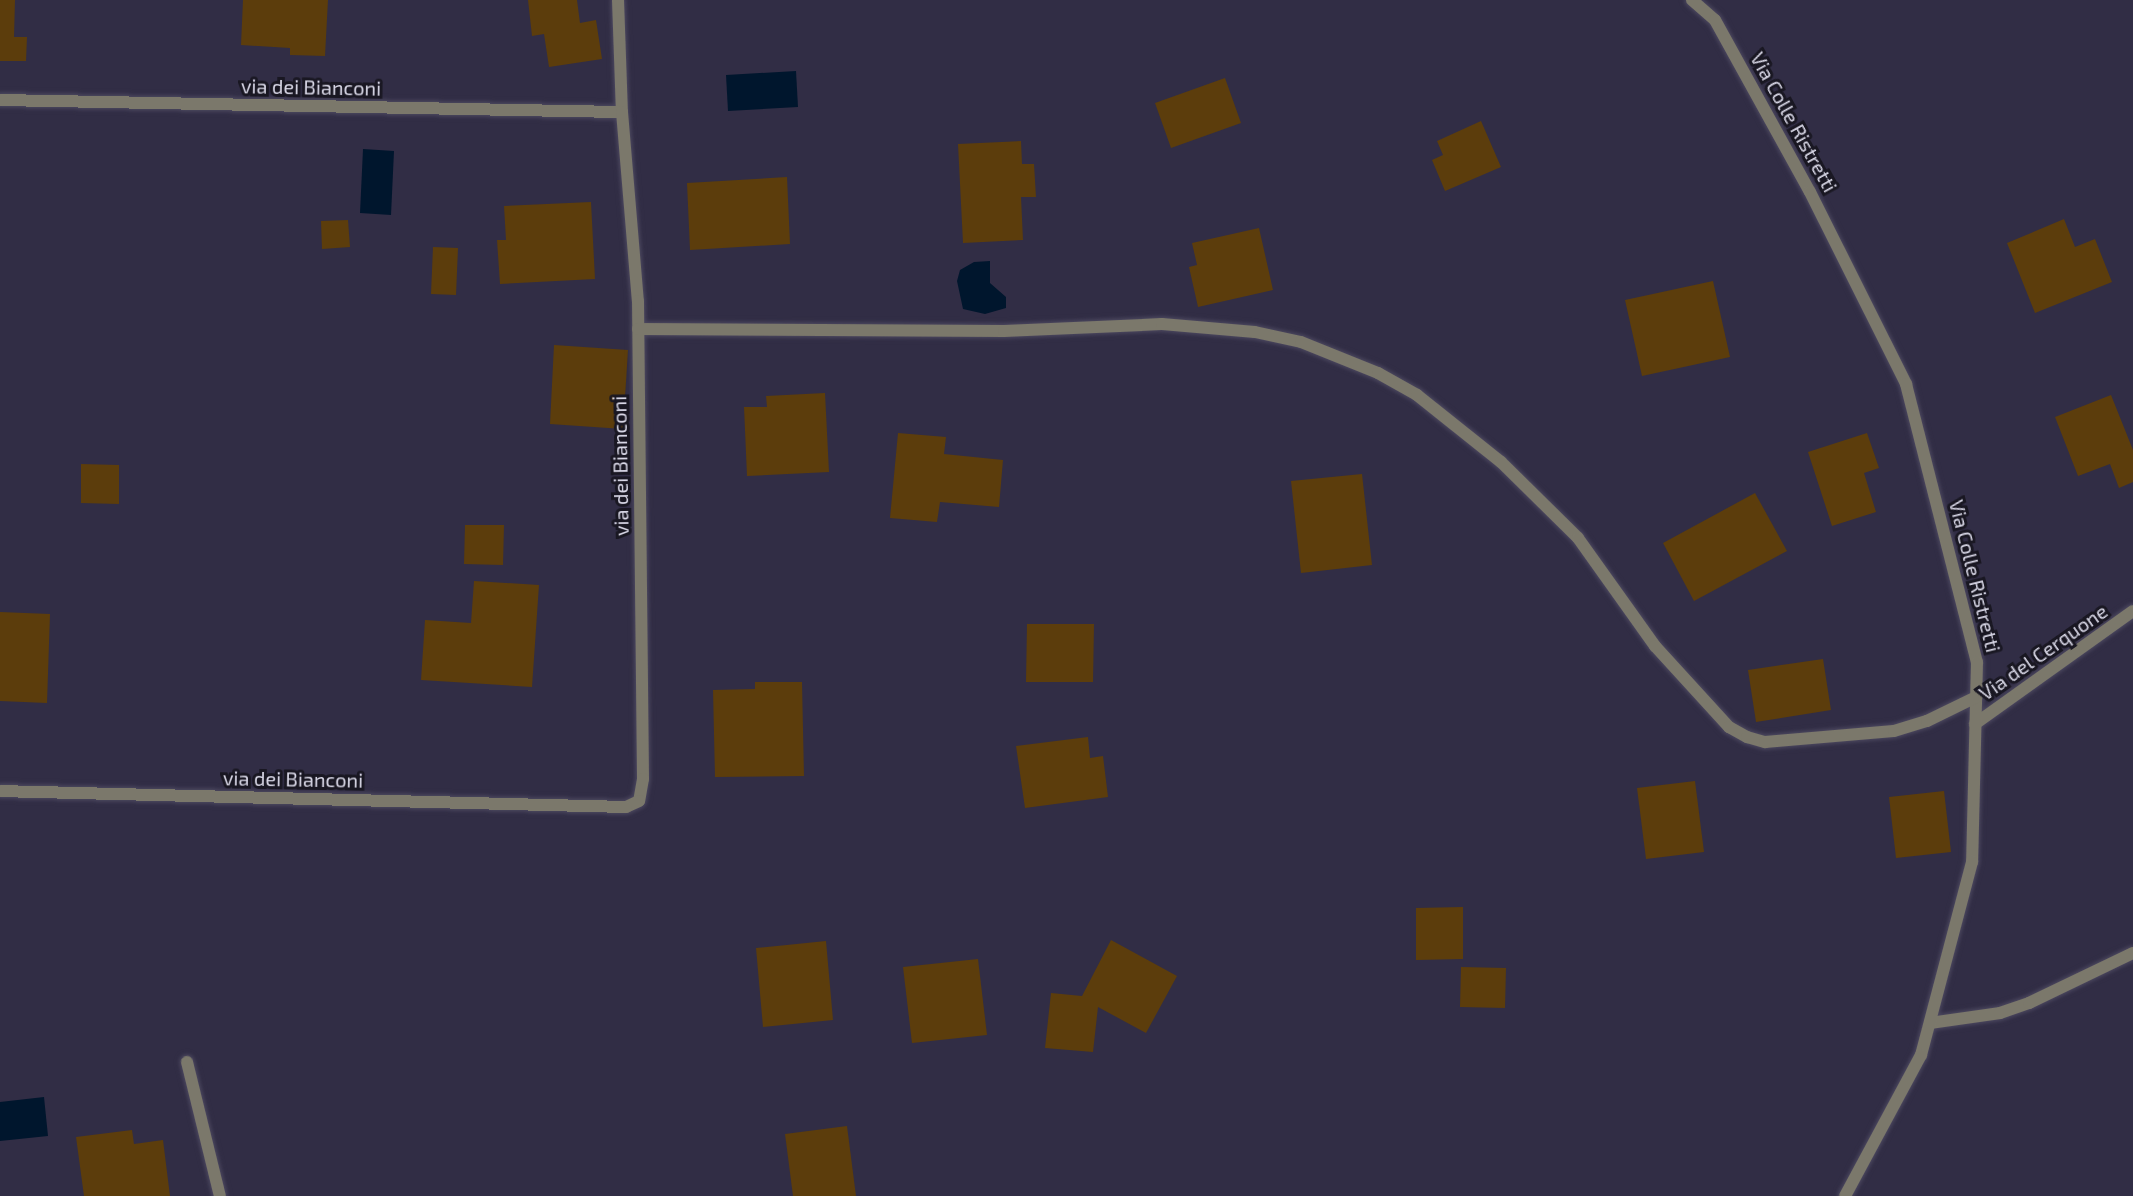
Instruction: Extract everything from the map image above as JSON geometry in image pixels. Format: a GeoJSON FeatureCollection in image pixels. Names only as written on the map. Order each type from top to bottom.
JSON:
{"type":"FeatureCollection","features":[{"type":"Feature","properties":{"kind":"street"},"geometry":{"type":"LineString","coordinates":[[618,0],[622,112]]}},
{"type":"Feature","properties":{"kind":"street","name":"Via Colle Ristretti"},"geometry":{"type":"LineString","coordinates":[[1692,0],[1715,20],[1810,192],[1906,384],[1977,662],[1972,862],[1921,1055],[1845,1196]]}},
{"type":"Feature","properties":{"kind":"street","name":"via dei Bianconi"},"geometry":{"type":"LineString","coordinates":[[0,100],[622,112],[638,330],[643,779],[636,804],[0,791]]}},
{"type":"Feature","properties":{"kind":"street"},"geometry":{"type":"LineString","coordinates":[[638,330],[1005,331],[1161,324],[1255,332],[1301,342],[1369,369],[1417,395],[1501,462],[1578,538],[1655,646],[1729,727],[1747,737],[1765,742],[1894,731],[1927,721],[1976,697]]}},
{"type":"Feature","properties":{"kind":"street","name":"Via del Cerquone"},"geometry":{"type":"LineString","coordinates":[[1975,724],[2133,611]]}},
{"type":"Feature","properties":{"kind":"street"},"geometry":{"type":"LineString","coordinates":[[1930,1023],[2000,1013],[2029,1003],[2133,953]]}},
{"type":"Feature","properties":{"kind":"street"},"geometry":{"type":"LineString","coordinates":[[187,1062],[220,1196]]}},
{"type":"Feature","properties":{"kind":"water"},"geometry":{"type":"Polygon","coordinates":[[[796,71],[798,107],[728,111],[726,75],[796,71]]]}},
{"type":"Feature","properties":{"kind":"water"},"geometry":{"type":"Polygon","coordinates":[[[363,149],[394,151],[391,215],[360,213],[363,149]]]}},
{"type":"Feature","properties":{"kind":"water"},"geometry":{"type":"Polygon","coordinates":[[[990,261],[990,283],[1006,297],[1006,308],[985,314],[963,309],[957,281],[960,270],[974,262],[990,261]]]}},
{"type":"Feature","properties":{"kind":"water"},"geometry":{"type":"Polygon","coordinates":[[[44,1097],[48,1136],[0,1141],[0,1102],[44,1097]]]}},
{"type":"Feature","properties":{"kind":"building"},"geometry":{"type":"Polygon","coordinates":[[[0,0],[15,0],[14,37],[27,37],[26,61],[0,61],[0,0]]]}},
{"type":"Feature","properties":{"kind":"building"},"geometry":{"type":"Polygon","coordinates":[[[243,0],[328,0],[325,56],[290,55],[290,48],[241,45],[243,0]]]}},
{"type":"Feature","properties":{"kind":"building"},"geometry":{"type":"Polygon","coordinates":[[[528,0],[577,0],[580,23],[596,20],[602,59],[549,67],[544,34],[532,36],[528,0]]]}},
{"type":"Feature","properties":{"kind":"building"},"geometry":{"type":"Polygon","coordinates":[[[1225,78],[1241,123],[1171,148],[1155,103],[1225,78]]]}},
{"type":"Feature","properties":{"kind":"building"},"geometry":{"type":"Polygon","coordinates":[[[1481,121],[1501,167],[1445,191],[1432,160],[1443,155],[1437,141],[1481,121]]]}},
{"type":"Feature","properties":{"kind":"building"},"geometry":{"type":"Polygon","coordinates":[[[1021,141],[1022,164],[1034,164],[1036,197],[1021,197],[1023,240],[963,243],[958,144],[1021,141]]]}},
{"type":"Feature","properties":{"kind":"building"},"geometry":{"type":"Polygon","coordinates":[[[787,177],[790,244],[690,250],[687,183],[787,177]]]}},
{"type":"Feature","properties":{"kind":"building"},"geometry":{"type":"Polygon","coordinates":[[[591,202],[595,279],[500,284],[497,240],[506,240],[504,206],[591,202]]]}},
{"type":"Feature","properties":{"kind":"building"},"geometry":{"type":"Polygon","coordinates":[[[2064,219],[2075,247],[2095,239],[2112,282],[2035,313],[2007,243],[2064,219]]]}},
{"type":"Feature","properties":{"kind":"building"},"geometry":{"type":"Polygon","coordinates":[[[348,220],[350,247],[322,249],[321,221],[348,220]]]}},
{"type":"Feature","properties":{"kind":"building"},"geometry":{"type":"Polygon","coordinates":[[[1259,228],[1273,290],[1198,307],[1189,267],[1197,265],[1192,243],[1259,228]]]}},
{"type":"Feature","properties":{"kind":"building"},"geometry":{"type":"Polygon","coordinates":[[[433,247],[458,248],[456,295],[431,294],[433,247]]]}},
{"type":"Feature","properties":{"kind":"building"},"geometry":{"type":"Polygon","coordinates":[[[1713,281],[1730,357],[1642,376],[1625,300],[1713,281]]]}},
{"type":"Feature","properties":{"kind":"building"},"geometry":{"type":"Polygon","coordinates":[[[554,345],[628,350],[623,429],[550,424],[554,345]]]}},
{"type":"Feature","properties":{"kind":"building"},"geometry":{"type":"Polygon","coordinates":[[[825,393],[829,472],[747,476],[744,407],[767,407],[766,396],[825,393]]]}},
{"type":"Feature","properties":{"kind":"building"},"geometry":{"type":"Polygon","coordinates":[[[2111,395],[2133,450],[2133,482],[2119,488],[2110,464],[2078,476],[2055,417],[2111,395]]]}},
{"type":"Feature","properties":{"kind":"building"},"geometry":{"type":"Polygon","coordinates":[[[898,433],[946,437],[944,454],[1003,460],[999,507],[940,502],[937,522],[890,518],[898,433]]]}},
{"type":"Feature","properties":{"kind":"building"},"geometry":{"type":"Polygon","coordinates":[[[1867,433],[1879,468],[1864,473],[1876,512],[1832,526],[1808,452],[1867,433]]]}},
{"type":"Feature","properties":{"kind":"building"},"geometry":{"type":"Polygon","coordinates":[[[81,464],[119,465],[119,504],[81,503],[81,464]]]}},
{"type":"Feature","properties":{"kind":"building"},"geometry":{"type":"Polygon","coordinates":[[[1362,474],[1372,565],[1301,573],[1291,481],[1362,474]]]}},
{"type":"Feature","properties":{"kind":"building"},"geometry":{"type":"Polygon","coordinates":[[[1755,493],[1787,551],[1694,601],[1663,543],[1755,493]]]}},
{"type":"Feature","properties":{"kind":"building"},"geometry":{"type":"Polygon","coordinates":[[[465,525],[504,525],[503,565],[464,564],[465,525]]]}},
{"type":"Feature","properties":{"kind":"building"},"geometry":{"type":"Polygon","coordinates":[[[474,581],[539,585],[532,687],[421,680],[425,620],[471,623],[474,581]]]}},
{"type":"Feature","properties":{"kind":"building"},"geometry":{"type":"Polygon","coordinates":[[[0,612],[50,614],[47,703],[0,701],[0,612]]]}},
{"type":"Feature","properties":{"kind":"building"},"geometry":{"type":"Polygon","coordinates":[[[1027,624],[1094,624],[1093,682],[1026,682],[1027,624]]]}},
{"type":"Feature","properties":{"kind":"building"},"geometry":{"type":"Polygon","coordinates":[[[1823,659],[1831,710],[1756,722],[1748,670],[1823,659]]]}},
{"type":"Feature","properties":{"kind":"building"},"geometry":{"type":"Polygon","coordinates":[[[755,682],[802,682],[804,776],[715,777],[713,690],[755,689],[755,682]]]}},
{"type":"Feature","properties":{"kind":"building"},"geometry":{"type":"Polygon","coordinates":[[[1088,737],[1090,758],[1103,756],[1108,797],[1025,808],[1016,746],[1088,737]]]}},
{"type":"Feature","properties":{"kind":"building"},"geometry":{"type":"Polygon","coordinates":[[[1695,781],[1704,852],[1646,859],[1637,788],[1695,781]]]}},
{"type":"Feature","properties":{"kind":"building"},"geometry":{"type":"Polygon","coordinates":[[[1944,791],[1951,852],[1896,858],[1889,797],[1944,791]]]}},
{"type":"Feature","properties":{"kind":"building"},"geometry":{"type":"Polygon","coordinates":[[[1463,907],[1463,959],[1416,960],[1416,908],[1463,907]]]}},
{"type":"Feature","properties":{"kind":"building"},"geometry":{"type":"Polygon","coordinates":[[[1111,940],[1177,976],[1146,1033],[1098,1007],[1093,1052],[1045,1048],[1051,993],[1082,996],[1111,940]]]}},
{"type":"Feature","properties":{"kind":"building"},"geometry":{"type":"Polygon","coordinates":[[[826,941],[833,1020],[763,1027],[756,948],[826,941]]]}},
{"type":"Feature","properties":{"kind":"building"},"geometry":{"type":"Polygon","coordinates":[[[978,959],[987,1035],[912,1043],[903,967],[978,959]]]}},
{"type":"Feature","properties":{"kind":"building"},"geometry":{"type":"Polygon","coordinates":[[[1461,967],[1506,968],[1505,1008],[1460,1007],[1461,967]]]}},
{"type":"Feature","properties":{"kind":"building"},"geometry":{"type":"Polygon","coordinates":[[[847,1126],[856,1196],[793,1196],[785,1134],[847,1126]]]}},
{"type":"Feature","properties":{"kind":"building"},"geometry":{"type":"Polygon","coordinates":[[[132,1130],[134,1144],[163,1140],[170,1196],[84,1196],[76,1137],[132,1130]]]}}]}
